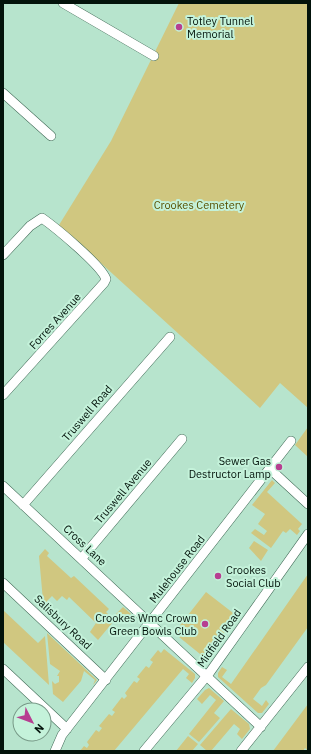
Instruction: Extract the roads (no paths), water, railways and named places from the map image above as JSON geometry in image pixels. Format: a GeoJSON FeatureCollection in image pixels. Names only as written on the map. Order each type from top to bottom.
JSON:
{"type":"FeatureCollection","features":[{"type":"Feature","properties":{"kind":"street"},"geometry":{"type":"LineString","coordinates":[[63,3],[154,56]]}},
{"type":"Feature","properties":{"kind":"street"},"geometry":{"type":"LineString","coordinates":[[3,93],[51,136]]}},
{"type":"Feature","properties":{"kind":"street","name":"Forres Avenue"},"geometry":{"type":"LineString","coordinates":[[3,255],[30,226],[42,218],[105,274],[106,279],[3,395]]}},
{"type":"Feature","properties":{"kind":"street","name":"Truswell Road"},"geometry":{"type":"LineString","coordinates":[[23,505],[170,337]]}},
{"type":"Feature","properties":{"kind":"street","name":"Truswell Avenue"},"geometry":{"type":"LineString","coordinates":[[82,558],[182,439]]}},
{"type":"Feature","properties":{"kind":"street","name":"Mulehouse Road"},"geometry":{"type":"LineString","coordinates":[[55,751],[58,741],[67,729],[291,441]]}},
{"type":"Feature","properties":{"kind":"street"},"geometry":{"type":"LineString","coordinates":[[270,469],[308,504]]}},
{"type":"Feature","properties":{"kind":"street","name":"Cross Lane"},"geometry":{"type":"LineString","coordinates":[[3,486],[82,558],[261,727]]}},
{"type":"Feature","properties":{"kind":"street","name":"Midfield Road"},"geometry":{"type":"LineString","coordinates":[[144,751],[207,676],[308,534]]}},
{"type":"Feature","properties":{"kind":"street","name":"Salisbury Road"},"geometry":{"type":"LineString","coordinates":[[3,583],[106,680]]}},
{"type":"Feature","properties":{"kind":"street"},"geometry":{"type":"LineString","coordinates":[[241,751],[308,667]]}},
{"type":"Feature","properties":{"kind":"street"},"geometry":{"type":"LineString","coordinates":[[3,670],[67,729]]}},
{"type":"Feature","properties":{"kind":"place","name":"Totley Tunnel Memorial"},"geometry":{"type":"Point","coordinates":[179,27]}},
{"type":"Feature","properties":{"kind":"place","name":"Sewer Gas Destructor Lamp"},"geometry":{"type":"Point","coordinates":[279,467]}},
{"type":"Feature","properties":{"kind":"place","name":"Crookes Social Club"},"geometry":{"type":"Point","coordinates":[218,576]}},
{"type":"Feature","properties":{"kind":"place","name":"Crookes Wmc Crown Green Bowls Club"},"geometry":{"type":"Point","coordinates":[205,624]}},
{"type":"Feature","properties":{"kind":"park label","name":"Crookes Cemetery"},"geometry":{"type":"Point","coordinates":[199,205]}}]}
